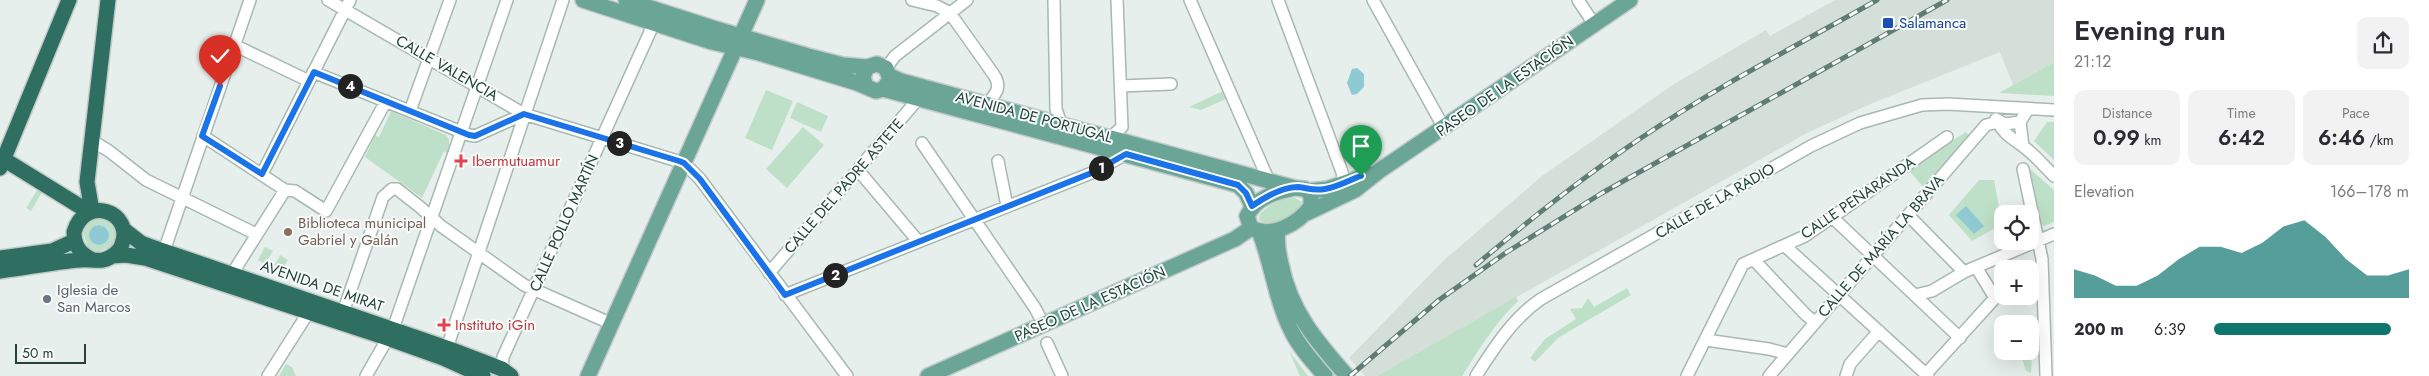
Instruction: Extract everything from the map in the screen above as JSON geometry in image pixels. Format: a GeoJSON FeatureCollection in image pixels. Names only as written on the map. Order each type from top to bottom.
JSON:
{"type":"FeatureCollection","features":[{"type":"Feature","properties":{"kind":"highway"},"geometry":{"type":"LineString","coordinates":[[0,271],[79,260],[103,260],[112,256],[122,244],[123,229],[117,217],[110,212],[91,211],[2,162],[68,0]]}},
{"type":"Feature","properties":{"kind":"highway"},"geometry":{"type":"LineString","coordinates":[[91,211],[87,182],[108,0]]}},
{"type":"Feature","properties":{"kind":"highway"},"geometry":{"type":"LineString","coordinates":[[91,211],[76,223],[74,240],[78,249],[85,256],[93,260]]}},
{"type":"Feature","properties":{"kind":"highway","name":"AVENIDA DE MIRAT"},"geometry":{"type":"LineString","coordinates":[[123,229],[141,243],[232,274],[341,317],[390,334],[483,376]]}},
{"type":"Feature","properties":{"kind":"highway"},"geometry":{"type":"LineString","coordinates":[[0,258],[58,250],[74,240]]}},
{"type":"Feature","properties":{"kind":"highway","name":"AVENIDA DE MIRAT"},"geometry":{"type":"LineString","coordinates":[[112,256],[135,255],[308,313],[341,317]]}},
{"type":"Feature","properties":{"kind":"highway","name":"AVENIDA DE MIRAT"},"geometry":{"type":"LineString","coordinates":[[390,334],[447,348],[506,372]]}},
{"type":"Feature","properties":{"kind":"main road"},"geometry":{"type":"LineString","coordinates":[[583,0],[654,23],[739,42],[843,65],[867,67],[877,64],[887,78],[876,91],[739,42],[626,0]]}},
{"type":"Feature","properties":{"kind":"main road"},"geometry":{"type":"LineString","coordinates":[[588,376],[757,0]]}},
{"type":"Feature","properties":{"kind":"main road","name":"PASEO DE LA ESTACIÓN"},"geometry":{"type":"LineString","coordinates":[[1278,230],[1288,227],[1306,213],[1355,190],[1379,171],[1630,0]]}},
{"type":"Feature","properties":{"kind":"main road"},"geometry":{"type":"LineString","coordinates":[[866,87],[863,77],[867,67]]}},
{"type":"Feature","properties":{"kind":"main road","name":"AVENIDA DE PORTUGAL"},"geometry":{"type":"LineString","coordinates":[[887,78],[1302,189]]}},
{"type":"Feature","properties":{"kind":"main road","name":"AVENIDA DE PORTUGAL"},"geometry":{"type":"LineString","coordinates":[[887,78],[919,98],[1238,185],[1246,193],[1252,206]]}},
{"type":"Feature","properties":{"kind":"main road","name":"PASEO DE LA ESTACIÓN"},"geometry":{"type":"LineString","coordinates":[[1252,206],[1267,196],[1302,189],[1326,189],[1379,171]]}},
{"type":"Feature","properties":{"kind":"main road"},"geometry":{"type":"LineString","coordinates":[[1302,189],[1311,206],[1306,213]]}},
{"type":"Feature","properties":{"kind":"main road"},"geometry":{"type":"LineString","coordinates":[[1252,206],[1247,216],[1268,253],[1282,308],[1291,330],[1325,376]]}},
{"type":"Feature","properties":{"kind":"main road"},"geometry":{"type":"LineString","coordinates":[[1255,230],[1278,230],[1278,251],[1282,272],[1298,314],[1310,333],[1347,376]]}},
{"type":"Feature","properties":{"kind":"main road","name":"PASEO DE LA ESTACIÓN"},"geometry":{"type":"LineString","coordinates":[[928,376],[1255,230]]}},
{"type":"Feature","properties":{"kind":"street"},"geometry":{"type":"LineString","coordinates":[[164,251],[250,0]]}},
{"type":"Feature","properties":{"kind":"street","name":"CALLE VALENCIA"},"geometry":{"type":"LineString","coordinates":[[328,0],[348,5],[429,58],[524,114],[684,163]]}},
{"type":"Feature","properties":{"kind":"street"},"geometry":{"type":"LineString","coordinates":[[410,111],[450,0]]}},
{"type":"Feature","properties":{"kind":"street"},"geometry":{"type":"LineString","coordinates":[[366,376],[390,334],[507,0]]}},
{"type":"Feature","properties":{"kind":"street"},"geometry":{"type":"LineString","coordinates":[[447,348],[563,0]]}},
{"type":"Feature","properties":{"kind":"street"},"geometry":{"type":"LineString","coordinates":[[912,0],[937,6],[950,13],[997,80],[997,93],[988,104]]}},
{"type":"Feature","properties":{"kind":"street"},"geometry":{"type":"LineString","coordinates":[[887,78],[895,56],[967,0]]}},
{"type":"Feature","properties":{"kind":"street"},"geometry":{"type":"LineString","coordinates":[[1054,0],[1056,109],[1060,124]]}},
{"type":"Feature","properties":{"kind":"street"},"geometry":{"type":"LineString","coordinates":[[1111,137],[1122,127],[1117,0]]}},
{"type":"Feature","properties":{"kind":"street"},"geometry":{"type":"LineString","coordinates":[[1190,0],[1268,179]]}},
{"type":"Feature","properties":{"kind":"street"},"geometry":{"type":"LineString","coordinates":[[1278,0],[1342,172],[1344,183]]}},
{"type":"Feature","properties":{"kind":"street"},"geometry":{"type":"LineString","coordinates":[[1373,0],[1444,128]]}},
{"type":"Feature","properties":{"kind":"street"},"geometry":{"type":"LineString","coordinates":[[1578,0],[1594,24]]}},
{"type":"Feature","properties":{"kind":"street"},"geometry":{"type":"LineString","coordinates":[[262,174],[348,5]]}},
{"type":"Feature","properties":{"kind":"street","name":"CALLE POLLO MARTÍN"},"geometry":{"type":"LineString","coordinates":[[506,372],[502,357],[654,23]]}},
{"type":"Feature","properties":{"kind":"street"},"geometry":{"type":"LineString","coordinates":[[234,44],[311,76],[386,101],[475,136],[524,114]]}},
{"type":"Feature","properties":{"kind":"street"},"geometry":{"type":"LineString","coordinates":[[1121,86],[1171,84]]}},
{"type":"Feature","properties":{"kind":"street","name":"CALLE DEL PADRE ASTETE"},"geometry":{"type":"LineString","coordinates":[[769,273],[919,98]]}},
{"type":"Feature","properties":{"kind":"street"},"geometry":{"type":"LineString","coordinates":[[202,136],[285,190],[295,191],[326,211],[386,101]]}},
{"type":"Feature","properties":{"kind":"street","name":"CALLE DE LA RADIO"},"geometry":{"type":"LineString","coordinates":[[1478,375],[1508,330],[1535,303],[1811,146],[1860,123],[1913,106],[1948,104],[2054,110]]}},
{"type":"Feature","properties":{"kind":"street"},"geometry":{"type":"LineString","coordinates":[[1994,108],[2002,129],[2054,176]]}},
{"type":"Feature","properties":{"kind":"street"},"geometry":{"type":"LineString","coordinates":[[2023,146],[2020,122],[2028,109]]}},
{"type":"Feature","properties":{"kind":"street"},"geometry":{"type":"LineString","coordinates":[[1998,122],[2005,124],[2020,122]]}},
{"type":"Feature","properties":{"kind":"street","name":"CALLE DE MARÍA LA BRAVA"},"geometry":{"type":"LineString","coordinates":[[1769,376],[1982,129],[1998,122]]}},
{"type":"Feature","properties":{"kind":"street","name":"CALLE PEÑARANDA"},"geometry":{"type":"LineString","coordinates":[[1687,376],[1743,264],[1785,246],[1833,218],[1947,137]]}},
{"type":"Feature","properties":{"kind":"street"},"geometry":{"type":"LineString","coordinates":[[91,140],[109,151],[146,180],[256,234]]}},
{"type":"Feature","properties":{"kind":"street"},"geometry":{"type":"LineString","coordinates":[[922,143],[1035,308],[1044,325]]}},
{"type":"Feature","properties":{"kind":"street"},"geometry":{"type":"LineString","coordinates":[[785,295],[1094,172],[1126,154]]}},
{"type":"Feature","properties":{"kind":"street"},"geometry":{"type":"LineString","coordinates":[[998,160],[1007,206]]}},
{"type":"Feature","properties":{"kind":"street"},"geometry":{"type":"LineString","coordinates":[[684,163],[700,179],[847,376]]}},
{"type":"Feature","properties":{"kind":"street"},"geometry":{"type":"LineString","coordinates":[[2023,169],[2031,205]]}},
{"type":"Feature","properties":{"kind":"street"},"geometry":{"type":"LineString","coordinates":[[858,170],[918,241]]}},
{"type":"Feature","properties":{"kind":"street"},"geometry":{"type":"LineString","coordinates":[[341,317],[384,197],[392,189],[396,189],[478,252],[534,290],[612,324]]}},
{"type":"Feature","properties":{"kind":"street"},"geometry":{"type":"LineString","coordinates":[[232,274],[285,190]]}},
{"type":"Feature","properties":{"kind":"street"},"geometry":{"type":"LineString","coordinates":[[1908,215],[1964,272]]}},
{"type":"Feature","properties":{"kind":"street"},"geometry":{"type":"LineString","coordinates":[[1833,218],[1960,338]]}},
{"type":"Feature","properties":{"kind":"street"},"geometry":{"type":"LineString","coordinates":[[2046,376],[2042,263],[2039,241],[2054,234]]}},
{"type":"Feature","properties":{"kind":"street"},"geometry":{"type":"LineString","coordinates":[[1785,246],[1927,375],[1995,298],[1976,267]]}},
{"type":"Feature","properties":{"kind":"street"},"geometry":{"type":"LineString","coordinates":[[1915,295],[1932,291],[1964,272],[2017,250]]}},
{"type":"Feature","properties":{"kind":"street"},"geometry":{"type":"LineString","coordinates":[[1754,260],[1806,315],[1815,322]]}},
{"type":"Feature","properties":{"kind":"street"},"geometry":{"type":"LineString","coordinates":[[268,376],[308,313]]}},
{"type":"Feature","properties":{"kind":"street"},"geometry":{"type":"LineString","coordinates":[[1846,376],[1850,364],[1879,332]]}},
{"type":"Feature","properties":{"kind":"street"},"geometry":{"type":"LineString","coordinates":[[1706,340],[1769,349],[1788,354]]}},
{"type":"Feature","properties":{"kind":"street"},"geometry":{"type":"LineString","coordinates":[[1047,343],[1062,376]]}},
{"type":"Feature","properties":{"kind":"shaded area"},"geometry":{"type":"Polygon","coordinates":[[[1835,0],[2054,0],[2054,62],[2013,85],[2000,52],[1868,105],[1807,133],[1377,376],[1365,376],[1349,358],[1443,261],[1542,176],[1674,84],[1766,30],[1770,36],[1835,0]]]}},
{"type":"Feature","properties":{"kind":"green space"},"geometry":{"type":"Polygon","coordinates":[[[2054,62],[2054,96],[1999,93],[2054,62]]]}},
{"type":"Feature","properties":{"kind":"green space"},"geometry":{"type":"Polygon","coordinates":[[[766,90],[793,101],[772,150],[745,138],[766,90]]]}},
{"type":"Feature","properties":{"kind":"green space"},"geometry":{"type":"Polygon","coordinates":[[[1223,91],[1226,99],[1201,110],[1189,107],[1223,91]]]}},
{"type":"Feature","properties":{"kind":"green space"},"geometry":{"type":"Polygon","coordinates":[[[797,102],[828,116],[821,132],[790,118],[797,102]]]}},
{"type":"Feature","properties":{"kind":"green space"},"geometry":{"type":"Polygon","coordinates":[[[391,111],[446,135],[449,139],[449,154],[444,151],[422,198],[365,157],[375,135],[379,137],[391,111]]]}},
{"type":"Feature","properties":{"kind":"green space"},"geometry":{"type":"Polygon","coordinates":[[[2047,122],[2054,122],[2054,160],[2034,141],[2047,122]]]}},
{"type":"Feature","properties":{"kind":"green space"},"geometry":{"type":"Polygon","coordinates":[[[803,127],[824,145],[787,188],[766,169],[803,127]]]}},
{"type":"Feature","properties":{"kind":"green space"},"geometry":{"type":"Polygon","coordinates":[[[1966,132],[1969,135],[1923,187],[1908,169],[1966,132]]]}},
{"type":"Feature","properties":{"kind":"green space"},"geometry":{"type":"Polygon","coordinates":[[[2030,169],[2054,190],[2054,222],[2044,226],[2041,223],[2039,205],[2037,205],[2030,169]]]}},
{"type":"Feature","properties":{"kind":"green space"},"geometry":{"type":"Polygon","coordinates":[[[1979,180],[1994,180],[1999,205],[1994,205],[1994,229],[1972,241],[1949,215],[1979,180]]]}},
{"type":"Feature","properties":{"kind":"green space"},"geometry":{"type":"Polygon","coordinates":[[[38,189],[42,192],[31,211],[26,208],[38,189]]]}},
{"type":"Feature","properties":{"kind":"green space"},"geometry":{"type":"Polygon","coordinates":[[[1295,198],[1302,202],[1294,212],[1283,220],[1265,223],[1259,220],[1260,214],[1268,207],[1280,201],[1295,198]]]}},
{"type":"Feature","properties":{"kind":"green space"},"geometry":{"type":"Polygon","coordinates":[[[100,218],[112,225],[115,229],[116,237],[112,247],[97,252],[88,247],[83,233],[90,220],[100,218]],[[96,225],[92,242],[98,245],[108,229],[102,225],[96,225]]]}},
{"type":"Feature","properties":{"kind":"green space"},"geometry":{"type":"Polygon","coordinates":[[[265,247],[273,251],[265,264],[258,260],[265,247]]]}},
{"type":"Feature","properties":{"kind":"green space"},"geometry":{"type":"Polygon","coordinates":[[[280,255],[288,260],[280,273],[273,268],[280,255]]]}},
{"type":"Feature","properties":{"kind":"green space"},"geometry":{"type":"Polygon","coordinates":[[[1627,288],[1631,295],[1558,338],[1535,362],[1530,358],[1545,339],[1576,319],[1570,309],[1582,308],[1588,298],[1594,307],[1627,288]]]}},
{"type":"Feature","properties":{"kind":"green space"},"geometry":{"type":"Polygon","coordinates":[[[1516,297],[1518,301],[1495,327],[1462,376],[1377,376],[1516,297]]]}},
{"type":"Feature","properties":{"kind":"green space"},"geometry":{"type":"Polygon","coordinates":[[[1289,351],[1308,376],[1300,376],[1289,351]]]}},
{"type":"Feature","properties":{"kind":"green space"},"geometry":{"type":"Polygon","coordinates":[[[2023,360],[2032,360],[2031,373],[2026,371],[2023,360]]]}},
{"type":"Feature","properties":{"kind":"green space"},"geometry":{"type":"Polygon","coordinates":[[[286,364],[292,367],[296,376],[279,376],[286,364]]]}},
{"type":"Feature","properties":{"kind":"water"},"geometry":{"type":"Polygon","coordinates":[[[1357,68],[1364,74],[1364,87],[1357,94],[1352,95],[1347,83],[1352,69],[1357,68]]]}},
{"type":"Feature","properties":{"kind":"water"},"geometry":{"type":"Polygon","coordinates":[[[1966,206],[1984,226],[1974,234],[1956,215],[1966,206]]]}},
{"type":"Feature","properties":{"kind":"water"},"geometry":{"type":"Polygon","coordinates":[[[99,225],[106,228],[109,235],[106,242],[99,245],[92,242],[89,235],[92,228],[99,225]]]}},
{"type":"Feature","properties":{"kind":"railway"},"geometry":{"type":"LineString","coordinates":[[1476,265],[1557,199],[1669,119],[1877,0]]}},
{"type":"Feature","properties":{"kind":"railway"},"geometry":{"type":"LineString","coordinates":[[1350,376],[1439,300],[1507,252],[1602,193],[1947,0]]}},
{"type":"Feature","properties":{"kind":"place","name":"Salamanca"},"geometry":{"type":"Point","coordinates":[1888,23]}},
{"type":"Feature","properties":{"kind":"place","name":"Ibermutuamur"},"geometry":{"type":"Point","coordinates":[461,161]}},
{"type":"Feature","properties":{"kind":"place","name":"Biblioteca municipal Gabriel y Galán"},"geometry":{"type":"Point","coordinates":[288,232]}},
{"type":"Feature","properties":{"kind":"place","name":"Iglesia de San Marcos"},"geometry":{"type":"Point","coordinates":[47,299]}},
{"type":"Feature","properties":{"kind":"place","name":"Instituto iGin"},"geometry":{"type":"Point","coordinates":[444,325]}},
{"type":"Feature","properties":{"kind":"route"},"geometry":{"type":"LineString","coordinates":[[220,86],[202,136],[262,174],[314,72],[469,135],[475,136],[524,114],[679,161],[684,163],[700,179],[785,295],[1094,172],[1126,154],[1238,185],[1246,193],[1252,206],[1267,196],[1278,192],[1295,188],[1302,188],[1308,191],[1326,189],[1361,176]]}}]}
